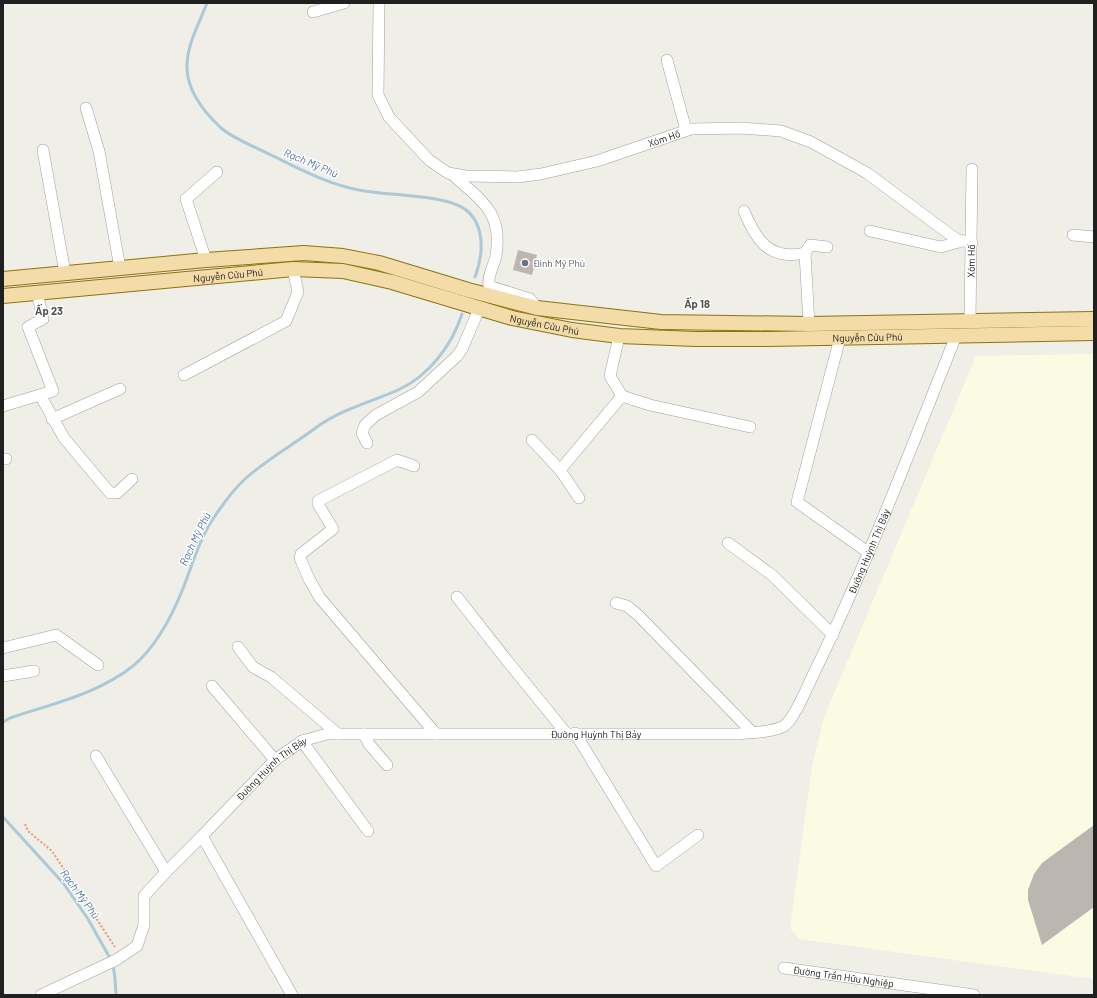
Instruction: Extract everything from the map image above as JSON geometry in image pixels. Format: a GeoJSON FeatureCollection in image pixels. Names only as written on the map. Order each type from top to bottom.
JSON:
{"type":"FeatureCollection","features":[{"type":"Feature","properties":{"kind":"main road","name":"Nguyễn Cửu Phú"},"geometry":{"type":"LineString","coordinates":[[3,279],[206,260],[304,253],[343,256],[379,263],[468,290],[537,308],[661,322],[809,324],[1094,319]]}},
{"type":"Feature","properties":{"kind":"main road","name":"Nguyễn Cửu Phú"},"geometry":{"type":"LineString","coordinates":[[3,296],[293,269],[343,271],[392,282],[519,320],[572,330],[619,336],[696,339],[1094,333]]}},
{"type":"Feature","properties":{"kind":"main road"},"geometry":{"type":"LineString","coordinates":[[956,336],[970,320]]}},
{"type":"Feature","properties":{"kind":"street"},"geometry":{"type":"LineString","coordinates":[[313,12],[344,3]]}},
{"type":"Feature","properties":{"kind":"street","name":"Xóm Hố"},"geometry":{"type":"LineString","coordinates":[[379,3],[378,95],[389,117],[430,160],[441,169],[452,174],[466,176],[517,177],[541,174],[598,161],[686,130],[741,128],[781,131],[810,142],[867,173],[956,239],[967,242],[970,320]]}},
{"type":"Feature","properties":{"kind":"street"},"geometry":{"type":"LineString","coordinates":[[667,60],[686,130]]}},
{"type":"Feature","properties":{"kind":"street"},"geometry":{"type":"LineString","coordinates":[[86,108],[98,151],[120,268]]}},
{"type":"Feature","properties":{"kind":"street"},"geometry":{"type":"LineString","coordinates":[[43,150],[66,273]]}},
{"type":"Feature","properties":{"kind":"street"},"geometry":{"type":"LineString","coordinates":[[870,230],[940,246],[967,242],[972,169]]}},
{"type":"Feature","properties":{"kind":"street"},"geometry":{"type":"LineString","coordinates":[[206,260],[186,199],[217,172]]}},
{"type":"Feature","properties":{"kind":"street"},"geometry":{"type":"LineString","coordinates":[[452,174],[486,206],[497,224],[496,254],[489,286],[530,299],[537,308]]}},
{"type":"Feature","properties":{"kind":"street"},"geometry":{"type":"LineString","coordinates":[[744,211],[753,233],[761,244],[784,254],[805,253]]}},
{"type":"Feature","properties":{"kind":"street"},"geometry":{"type":"LineString","coordinates":[[1073,235],[1094,237]]}},
{"type":"Feature","properties":{"kind":"street"},"geometry":{"type":"LineString","coordinates":[[809,324],[805,253],[810,245],[827,247]]}},
{"type":"Feature","properties":{"kind":"street"},"geometry":{"type":"LineString","coordinates":[[184,374],[286,321],[298,292],[293,269]]}},
{"type":"Feature","properties":{"kind":"street"},"geometry":{"type":"LineString","coordinates":[[3,406],[54,391],[28,327],[43,319],[37,292]]}},
{"type":"Feature","properties":{"kind":"street"},"geometry":{"type":"LineString","coordinates":[[367,443],[362,433],[364,426],[376,415],[418,392],[457,356],[462,349],[479,309]]}},
{"type":"Feature","properties":{"kind":"street"},"geometry":{"type":"LineString","coordinates":[[619,336],[610,376],[622,396],[750,427]]}},
{"type":"Feature","properties":{"kind":"street","name":"Đường Huỳnh Thị Bảy"},"geometry":{"type":"LineString","coordinates":[[41,995],[119,959],[137,946],[144,925],[144,896],[275,760],[302,741],[315,736],[338,734],[739,734],[768,731],[784,726],[798,706],[833,635],[869,553],[956,336]]}},
{"type":"Feature","properties":{"kind":"street"},"geometry":{"type":"LineString","coordinates":[[840,338],[797,502],[869,553]]}},
{"type":"Feature","properties":{"kind":"street"},"geometry":{"type":"LineString","coordinates":[[52,419],[120,388]]}},
{"type":"Feature","properties":{"kind":"street"},"geometry":{"type":"LineString","coordinates":[[40,395],[52,419],[64,438],[110,493],[114,494],[132,479]]}},
{"type":"Feature","properties":{"kind":"street"},"geometry":{"type":"LineString","coordinates":[[560,470],[622,396]]}},
{"type":"Feature","properties":{"kind":"street"},"geometry":{"type":"LineString","coordinates":[[532,440],[560,470],[578,498]]}},
{"type":"Feature","properties":{"kind":"street"},"geometry":{"type":"LineString","coordinates":[[414,466],[397,460],[318,501],[318,504],[333,530],[302,552],[300,558],[309,579],[320,598],[436,734]]}},
{"type":"Feature","properties":{"kind":"street"},"geometry":{"type":"LineString","coordinates":[[728,543],[772,575],[833,635]]}},
{"type":"Feature","properties":{"kind":"street"},"geometry":{"type":"LineString","coordinates":[[457,597],[508,663],[571,733],[656,866],[698,835]]}},
{"type":"Feature","properties":{"kind":"street"},"geometry":{"type":"LineString","coordinates":[[616,603],[627,606],[638,615],[752,732]]}},
{"type":"Feature","properties":{"kind":"street"},"geometry":{"type":"LineString","coordinates":[[3,648],[56,635],[98,665]]}},
{"type":"Feature","properties":{"kind":"street"},"geometry":{"type":"LineString","coordinates":[[238,647],[253,667],[271,677],[338,734]]}},
{"type":"Feature","properties":{"kind":"street"},"geometry":{"type":"LineString","coordinates":[[3,676],[34,671]]}},
{"type":"Feature","properties":{"kind":"street"},"geometry":{"type":"LineString","coordinates":[[212,686],[275,760]]}},
{"type":"Feature","properties":{"kind":"street"},"geometry":{"type":"LineString","coordinates":[[364,734],[369,744],[387,765]]}},
{"type":"Feature","properties":{"kind":"street"},"geometry":{"type":"LineString","coordinates":[[302,741],[368,831]]}},
{"type":"Feature","properties":{"kind":"street"},"geometry":{"type":"LineString","coordinates":[[96,756],[166,872]]}},
{"type":"Feature","properties":{"kind":"street"},"geometry":{"type":"LineString","coordinates":[[202,836],[292,995]]}},
{"type":"Feature","properties":{"kind":"street","name":"Đường Trần Hữu Nghiệp"},"geometry":{"type":"LineString","coordinates":[[784,968],[932,992],[974,995]]}},
{"type":"Feature","properties":{"kind":"path"},"geometry":{"type":"LineString","coordinates":[[25,824],[28,831],[52,851],[119,959]]}},
{"type":"Feature","properties":{"kind":"shaded area"},"geometry":{"type":"Polygon","coordinates":[[[1094,354],[1094,979],[799,939],[790,928],[812,766],[824,717],[976,356],[1094,354]]]}},
{"type":"Feature","properties":{"kind":"building","name":"Đình Mỹ Phú"},"geometry":{"type":"Polygon","coordinates":[[[518,250],[537,255],[532,275],[513,270],[518,250]]]}},
{"type":"Feature","properties":{"kind":"building"},"geometry":{"type":"Polygon","coordinates":[[[1094,825],[1094,907],[1042,945],[1028,900],[1028,890],[1034,874],[1042,863],[1094,825]]]}},
{"type":"Feature","properties":{"kind":"waterway","name":"Rạch Mỹ Phú"},"geometry":{"type":"LineString","coordinates":[[207,3],[191,44],[187,60],[187,69],[190,86],[198,102],[215,122],[232,136],[324,180],[359,190],[445,201],[466,210],[477,224],[480,233],[480,260],[475,277]]}},
{"type":"Feature","properties":{"kind":"waterway","name":"Rạch Mỹ Phú"},"geometry":{"type":"LineString","coordinates":[[3,722],[10,718],[90,691],[119,676],[133,666],[156,640],[169,619],[180,597],[197,550],[205,533],[218,511],[237,487],[262,465],[336,415],[398,390],[420,377],[446,348],[458,326],[462,314]]}},
{"type":"Feature","properties":{"kind":"waterway","name":"Rạch Mỹ Phú"},"geometry":{"type":"LineString","coordinates":[[3,817],[64,884],[88,919],[111,960]]}},
{"type":"Feature","properties":{"kind":"waterway","name":"Rạch Mỹ Phú"},"geometry":{"type":"LineString","coordinates":[[113,965],[116,995]]}},
{"type":"Feature","properties":{"kind":"place","name":"Đình Mỹ Phú"},"geometry":{"type":"Point","coordinates":[525,263]}},
{"type":"Feature","properties":{"kind":"district","name":"Ấp 18"},"geometry":{"type":"Point","coordinates":[697,304]}},
{"type":"Feature","properties":{"kind":"district","name":"Ấp 23"},"geometry":{"type":"Point","coordinates":[49,311]}}]}
